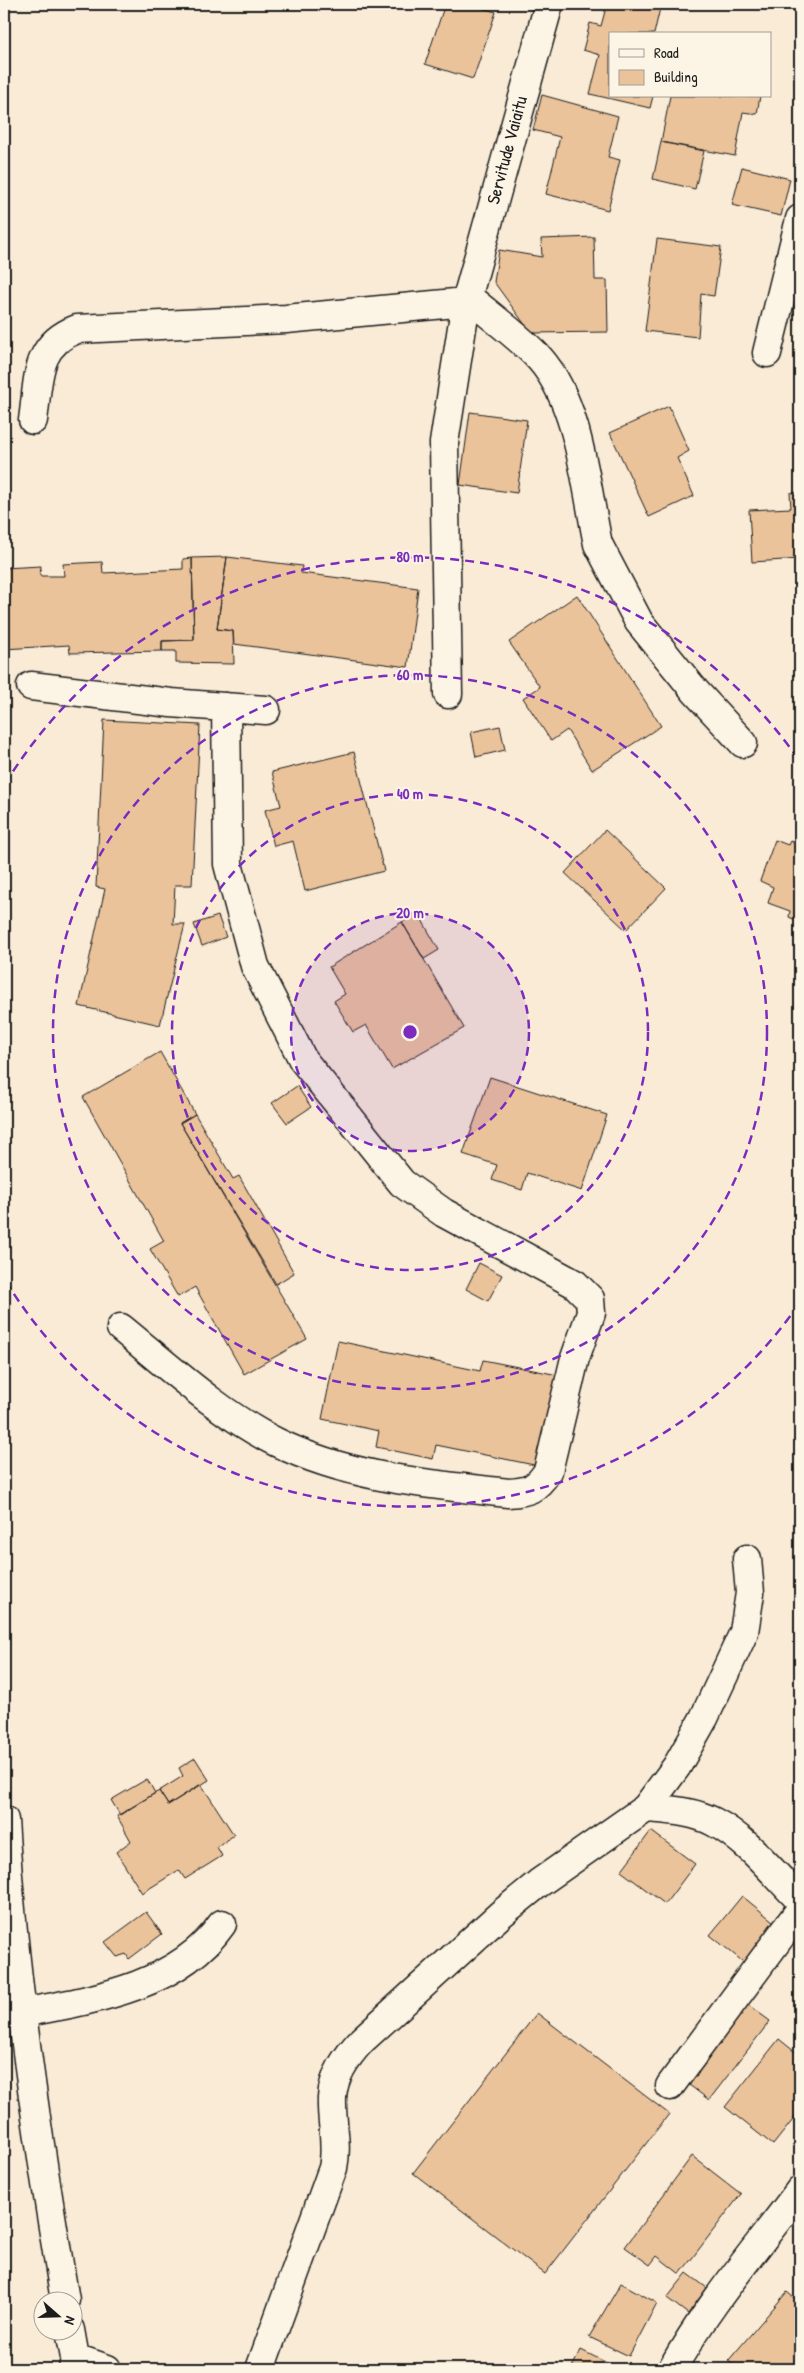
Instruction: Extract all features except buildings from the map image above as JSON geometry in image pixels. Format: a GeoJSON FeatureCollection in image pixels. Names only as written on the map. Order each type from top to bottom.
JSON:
{"type":"FeatureCollection","features":[{"type":"Feature","properties":{"kind":"street","name":"Servitude Vaiaitu"},"geometry":{"type":"LineString","coordinates":[[448,694],[444,452],[467,299],[548,4]]}},
{"type":"Feature","properties":{"kind":"street"},"geometry":{"type":"LineString","coordinates":[[766,353],[800,219]]}},
{"type":"Feature","properties":{"kind":"street"},"geometry":{"type":"LineString","coordinates":[[33,420],[40,370],[46,354],[51,345],[61,335],[77,329],[286,319],[467,299],[540,359],[556,383],[570,418],[598,544],[605,560],[639,622],[695,691],[743,743]]}},
{"type":"Feature","properties":{"kind":"street"},"geometry":{"type":"LineString","coordinates":[[31,686],[171,703],[266,710]]}},
{"type":"Feature","properties":{"kind":"street"},"geometry":{"type":"LineString","coordinates":[[121,1328],[202,1394],[277,1443],[326,1462],[393,1480],[508,1493],[524,1492],[538,1485],[548,1471],[575,1358],[591,1313],[590,1299],[575,1284],[444,1213],[402,1182],[304,1060],[255,966],[228,864],[226,707]]}},
{"type":"Feature","properties":{"kind":"street"},"geometry":{"type":"LineString","coordinates":[[260,2369],[333,2168],[337,2150],[332,2098],[341,2068],[350,2053],[501,1914],[539,1883],[646,1808],[677,1766],[704,1718],[744,1632],[750,1593],[747,1559]]}},
{"type":"Feature","properties":{"kind":"street"},"geometry":{"type":"LineString","coordinates":[[646,1808],[682,1811],[713,1822],[742,1842],[800,1900]]}},
{"type":"Feature","properties":{"kind":"street"},"geometry":{"type":"LineString","coordinates":[[4,1820],[9,1895],[21,2013],[63,2290]]}},
{"type":"Feature","properties":{"kind":"street"},"geometry":{"type":"LineString","coordinates":[[670,2086],[800,1910]]}},
{"type":"Feature","properties":{"kind":"street"},"geometry":{"type":"LineString","coordinates":[[21,2013],[107,1994],[155,1978],[186,1962],[212,1938],[222,1924]]}},
{"type":"Feature","properties":{"kind":"street"},"geometry":{"type":"LineString","coordinates":[[672,2369],[683,2349],[715,2304],[800,2190]]}},
{"type":"Feature","properties":{"kind":"street"},"geometry":{"type":"LineString","coordinates":[[71,2340],[74,2364],[107,2369]]}}]}
